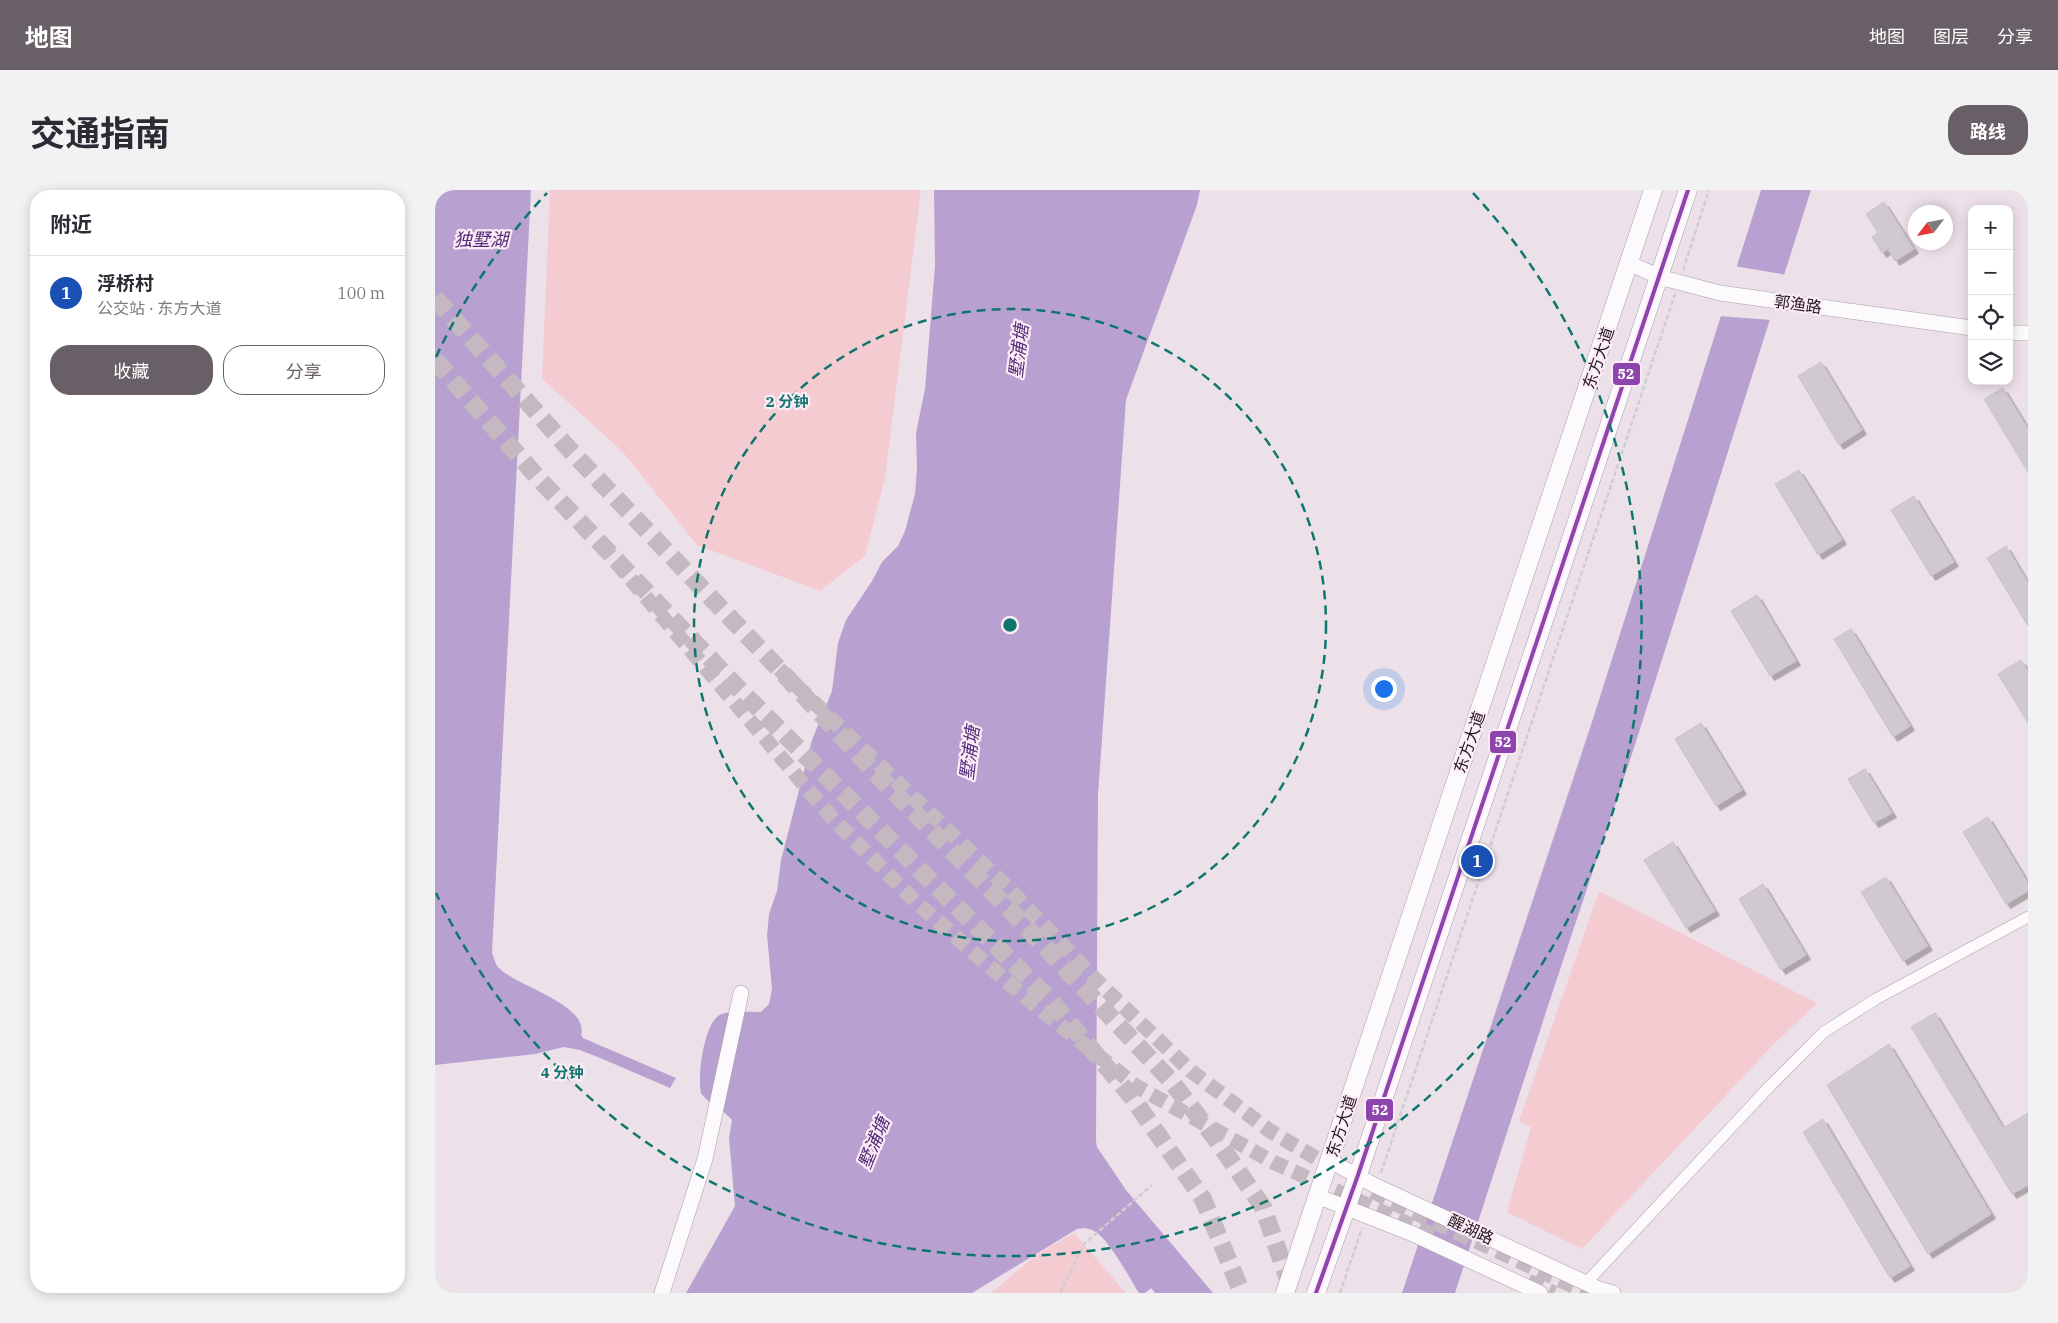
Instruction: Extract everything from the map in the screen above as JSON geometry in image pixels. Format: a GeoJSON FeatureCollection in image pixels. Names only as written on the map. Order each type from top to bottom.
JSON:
{"type":"FeatureCollection","features":[{"type":"Feature","properties":{"kind":"main road","name":"东方大道"},"geometry":{"type":"LineString","coordinates":[[1285,1293],[1653,190]]}},
{"type":"Feature","properties":{"kind":"main road","name":"东方大道"},"geometry":{"type":"LineString","coordinates":[[1316,1293],[1358,1175],[1688,190]]}},
{"type":"Feature","properties":{"kind":"street","name":"郭渔路"},"geometry":{"type":"LineString","coordinates":[[1629,263],[1659,277],[1720,293],[1968,327]]}},
{"type":"Feature","properties":{"kind":"street"},"geometry":{"type":"LineString","coordinates":[[2013,333],[2028,333]]}},
{"type":"Feature","properties":{"kind":"street"},"geometry":{"type":"LineString","coordinates":[[1586,1283],[1768,1088],[1824,1032],[1876,999],[2028,917]]}},
{"type":"Feature","properties":{"kind":"street"},"geometry":{"type":"LineString","coordinates":[[663,1293],[705,1159],[740,997]]}},
{"type":"Feature","properties":{"kind":"street","name":"醒湖路"},"geometry":{"type":"LineString","coordinates":[[1330,1161],[1376,1186],[1586,1283],[1613,1293]]}},
{"type":"Feature","properties":{"kind":"street","name":"醒湖路"},"geometry":{"type":"LineString","coordinates":[[1317,1196],[1413,1234],[1540,1293]]}},
{"type":"Feature","properties":{"kind":"path"},"geometry":{"type":"LineString","coordinates":[[1681,275],[1709,190]]}},
{"type":"Feature","properties":{"kind":"path"},"geometry":{"type":"LineString","coordinates":[[1376,1186],[1675,294]]}},
{"type":"Feature","properties":{"kind":"path"},"geometry":{"type":"LineString","coordinates":[[1060,1293],[1083,1244],[1152,1185]]}},
{"type":"Feature","properties":{"kind":"path"},"geometry":{"type":"LineString","coordinates":[[1340,1293],[1366,1214]]}},
{"type":"Feature","properties":{"kind":"shaded area"},"geometry":{"type":"Polygon","coordinates":[[[550,190],[921,190],[885,478],[865,556],[820,591],[697,545],[622,451],[542,379],[550,190]]]}},
{"type":"Feature","properties":{"kind":"shaded area"},"geometry":{"type":"Polygon","coordinates":[[[1599,891],[1817,1003],[1773,1045],[1582,1249],[1507,1212],[1531,1127],[1519,1121],[1599,891]]]}},
{"type":"Feature","properties":{"kind":"shaded area"},"geometry":{"type":"Polygon","coordinates":[[[1074,1233],[1126,1293],[991,1293],[1036,1255],[1074,1233]]]}},
{"type":"Feature","properties":{"kind":"water","name":"独墅湖"},"geometry":{"type":"Polygon","coordinates":[[[435,190],[531,190],[492,953],[497,966],[506,974],[549,996],[574,1014],[581,1024],[581,1035],[583,1038],[676,1078],[670,1088],[580,1050],[564,1047],[535,1054],[435,1065],[435,190]]]}},
{"type":"Feature","properties":{"kind":"water","name":"墅浦塘"},"geometry":{"type":"Polygon","coordinates":[[[934,190],[1200,190],[1197,205],[1126,400],[1098,795],[1096,1141],[1097,1147],[1126,1190],[1213,1293],[1155,1293],[1151,1288],[1145,1293],[1139,1293],[1118,1258],[1104,1240],[1092,1230],[1083,1228],[1077,1229],[972,1293],[686,1293],[735,1206],[729,1138],[732,1120],[701,1093],[701,1062],[706,1037],[716,1018],[722,1014],[761,1012],[769,1004],[772,989],[767,935],[769,914],[777,891],[781,860],[812,740],[832,691],[838,643],[846,620],[872,581],[882,562],[898,546],[905,531],[915,494],[917,468],[916,433],[925,389],[935,266],[934,190]]]}},
{"type":"Feature","properties":{"kind":"water"},"geometry":{"type":"Polygon","coordinates":[[[1761,190],[1811,190],[1633,751],[1455,1293],[1402,1293],[1592,722],[1761,190]]]}},
{"type":"Feature","properties":{"kind":"pier"},"geometry":{"type":"Polygon","coordinates":[[[1734,266],[1787,275],[1772,320],[1718,316],[1734,266]]]}},
{"type":"Feature","properties":{"kind":"building"},"geometry":{"type":"Polygon","coordinates":[[[1884,202],[1908,240],[1908,250],[1912,250],[1895,261],[1888,249],[1882,253],[1872,237],[1878,233],[1866,214],[1884,202]]]}},
{"type":"Feature","properties":{"kind":"building"},"geometry":{"type":"Polygon","coordinates":[[[1821,362],[1862,430],[1839,445],[1798,376],[1821,362]]]}},
{"type":"Feature","properties":{"kind":"building"},"geometry":{"type":"Polygon","coordinates":[[[2003,388],[2028,429],[2028,472],[1984,399],[2003,388]]]}},
{"type":"Feature","properties":{"kind":"building"},"geometry":{"type":"Polygon","coordinates":[[[1799,470],[1842,540],[1818,555],[1775,484],[1799,470]]]}},
{"type":"Feature","properties":{"kind":"building"},"geometry":{"type":"Polygon","coordinates":[[[1914,496],[1954,562],[1931,576],[1891,510],[1914,496]]]}},
{"type":"Feature","properties":{"kind":"building"},"geometry":{"type":"Polygon","coordinates":[[[2006,546],[2028,583],[2028,626],[1987,558],[2006,546]]]}},
{"type":"Feature","properties":{"kind":"building"},"geometry":{"type":"Polygon","coordinates":[[[1757,595],[1796,661],[1770,676],[1731,611],[1757,595]]]}},
{"type":"Feature","properties":{"kind":"building"},"geometry":{"type":"Polygon","coordinates":[[[1851,629],[1910,726],[1893,737],[1834,639],[1851,629]]]}},
{"type":"Feature","properties":{"kind":"building"},"geometry":{"type":"Polygon","coordinates":[[[2021,660],[2028,671],[2028,723],[1998,674],[2021,660]]]}},
{"type":"Feature","properties":{"kind":"building"},"geometry":{"type":"Polygon","coordinates":[[[1701,723],[1742,790],[1716,806],[1675,739],[1701,723]]]}},
{"type":"Feature","properties":{"kind":"building"},"geometry":{"type":"Polygon","coordinates":[[[1865,769],[1892,813],[1874,823],[1848,779],[1865,769]]]}},
{"type":"Feature","properties":{"kind":"building"},"geometry":{"type":"Polygon","coordinates":[[[1988,817],[2028,883],[2028,891],[2006,904],[1963,832],[1988,817]]]}},
{"type":"Feature","properties":{"kind":"building"},"geometry":{"type":"Polygon","coordinates":[[[1673,842],[1715,911],[1686,928],[1644,860],[1673,842]]]}},
{"type":"Feature","properties":{"kind":"building"},"geometry":{"type":"Polygon","coordinates":[[[1886,877],[1928,946],[1903,961],[1861,892],[1886,877]]]}},
{"type":"Feature","properties":{"kind":"building"},"geometry":{"type":"Polygon","coordinates":[[[1763,884],[1806,955],[1781,970],[1739,899],[1763,884]]]}},
{"type":"Feature","properties":{"kind":"building"},"geometry":{"type":"Polygon","coordinates":[[[1935,1013],[2003,1128],[2028,1113],[2028,1185],[2012,1194],[1911,1027],[1935,1013]]]}},
{"type":"Feature","properties":{"kind":"building"},"geometry":{"type":"Polygon","coordinates":[[[1889,1044],[1991,1214],[1928,1254],[1827,1085],[1889,1044]]]}},
{"type":"Feature","properties":{"kind":"building"},"geometry":{"type":"Polygon","coordinates":[[[1823,1119],[1910,1266],[1890,1278],[1803,1132],[1823,1119]]]}},
{"type":"Feature","properties":{"kind":"tunnel"},"geometry":{"type":"LineString","coordinates":[[435,298],[570,450],[1171,1081],[1215,1138],[1263,1207],[1291,1288]]}},
{"type":"Feature","properties":{"kind":"tunnel"},"geometry":{"type":"LineString","coordinates":[[435,360],[540,480],[739,689],[1050,1000],[1131,1096],[1203,1199],[1242,1293]]}},
{"type":"Feature","properties":{"kind":"tunnel"},"geometry":{"type":"LineString","coordinates":[[601,544],[833,819],[920,906],[1019,992],[1136,1086],[1273,1162],[1433,1235]]}},
{"type":"Feature","properties":{"kind":"tunnel"},"geometry":{"type":"LineString","coordinates":[[779,669],[1006,886],[1103,987],[1191,1071],[1270,1131],[1338,1171]]}},
{"type":"Feature","properties":{"kind":"tunnel"},"geometry":{"type":"LineString","coordinates":[[1373,1191],[1396,1204],[1588,1293]]}},
{"type":"Feature","properties":{"kind":"tunnel"},"geometry":{"type":"LineString","coordinates":[[1528,1281],[1554,1293]]}},
{"type":"Feature","properties":{"kind":"transit line","name":"52"},"geometry":{"type":"LineString","coordinates":[[1316,1293],[1358,1175],[1688,190]]}},
{"type":"Feature","properties":{"kind":"place","name":"浮桥村"},"geometry":{"type":"Point","coordinates":[1477,861]}}]}
